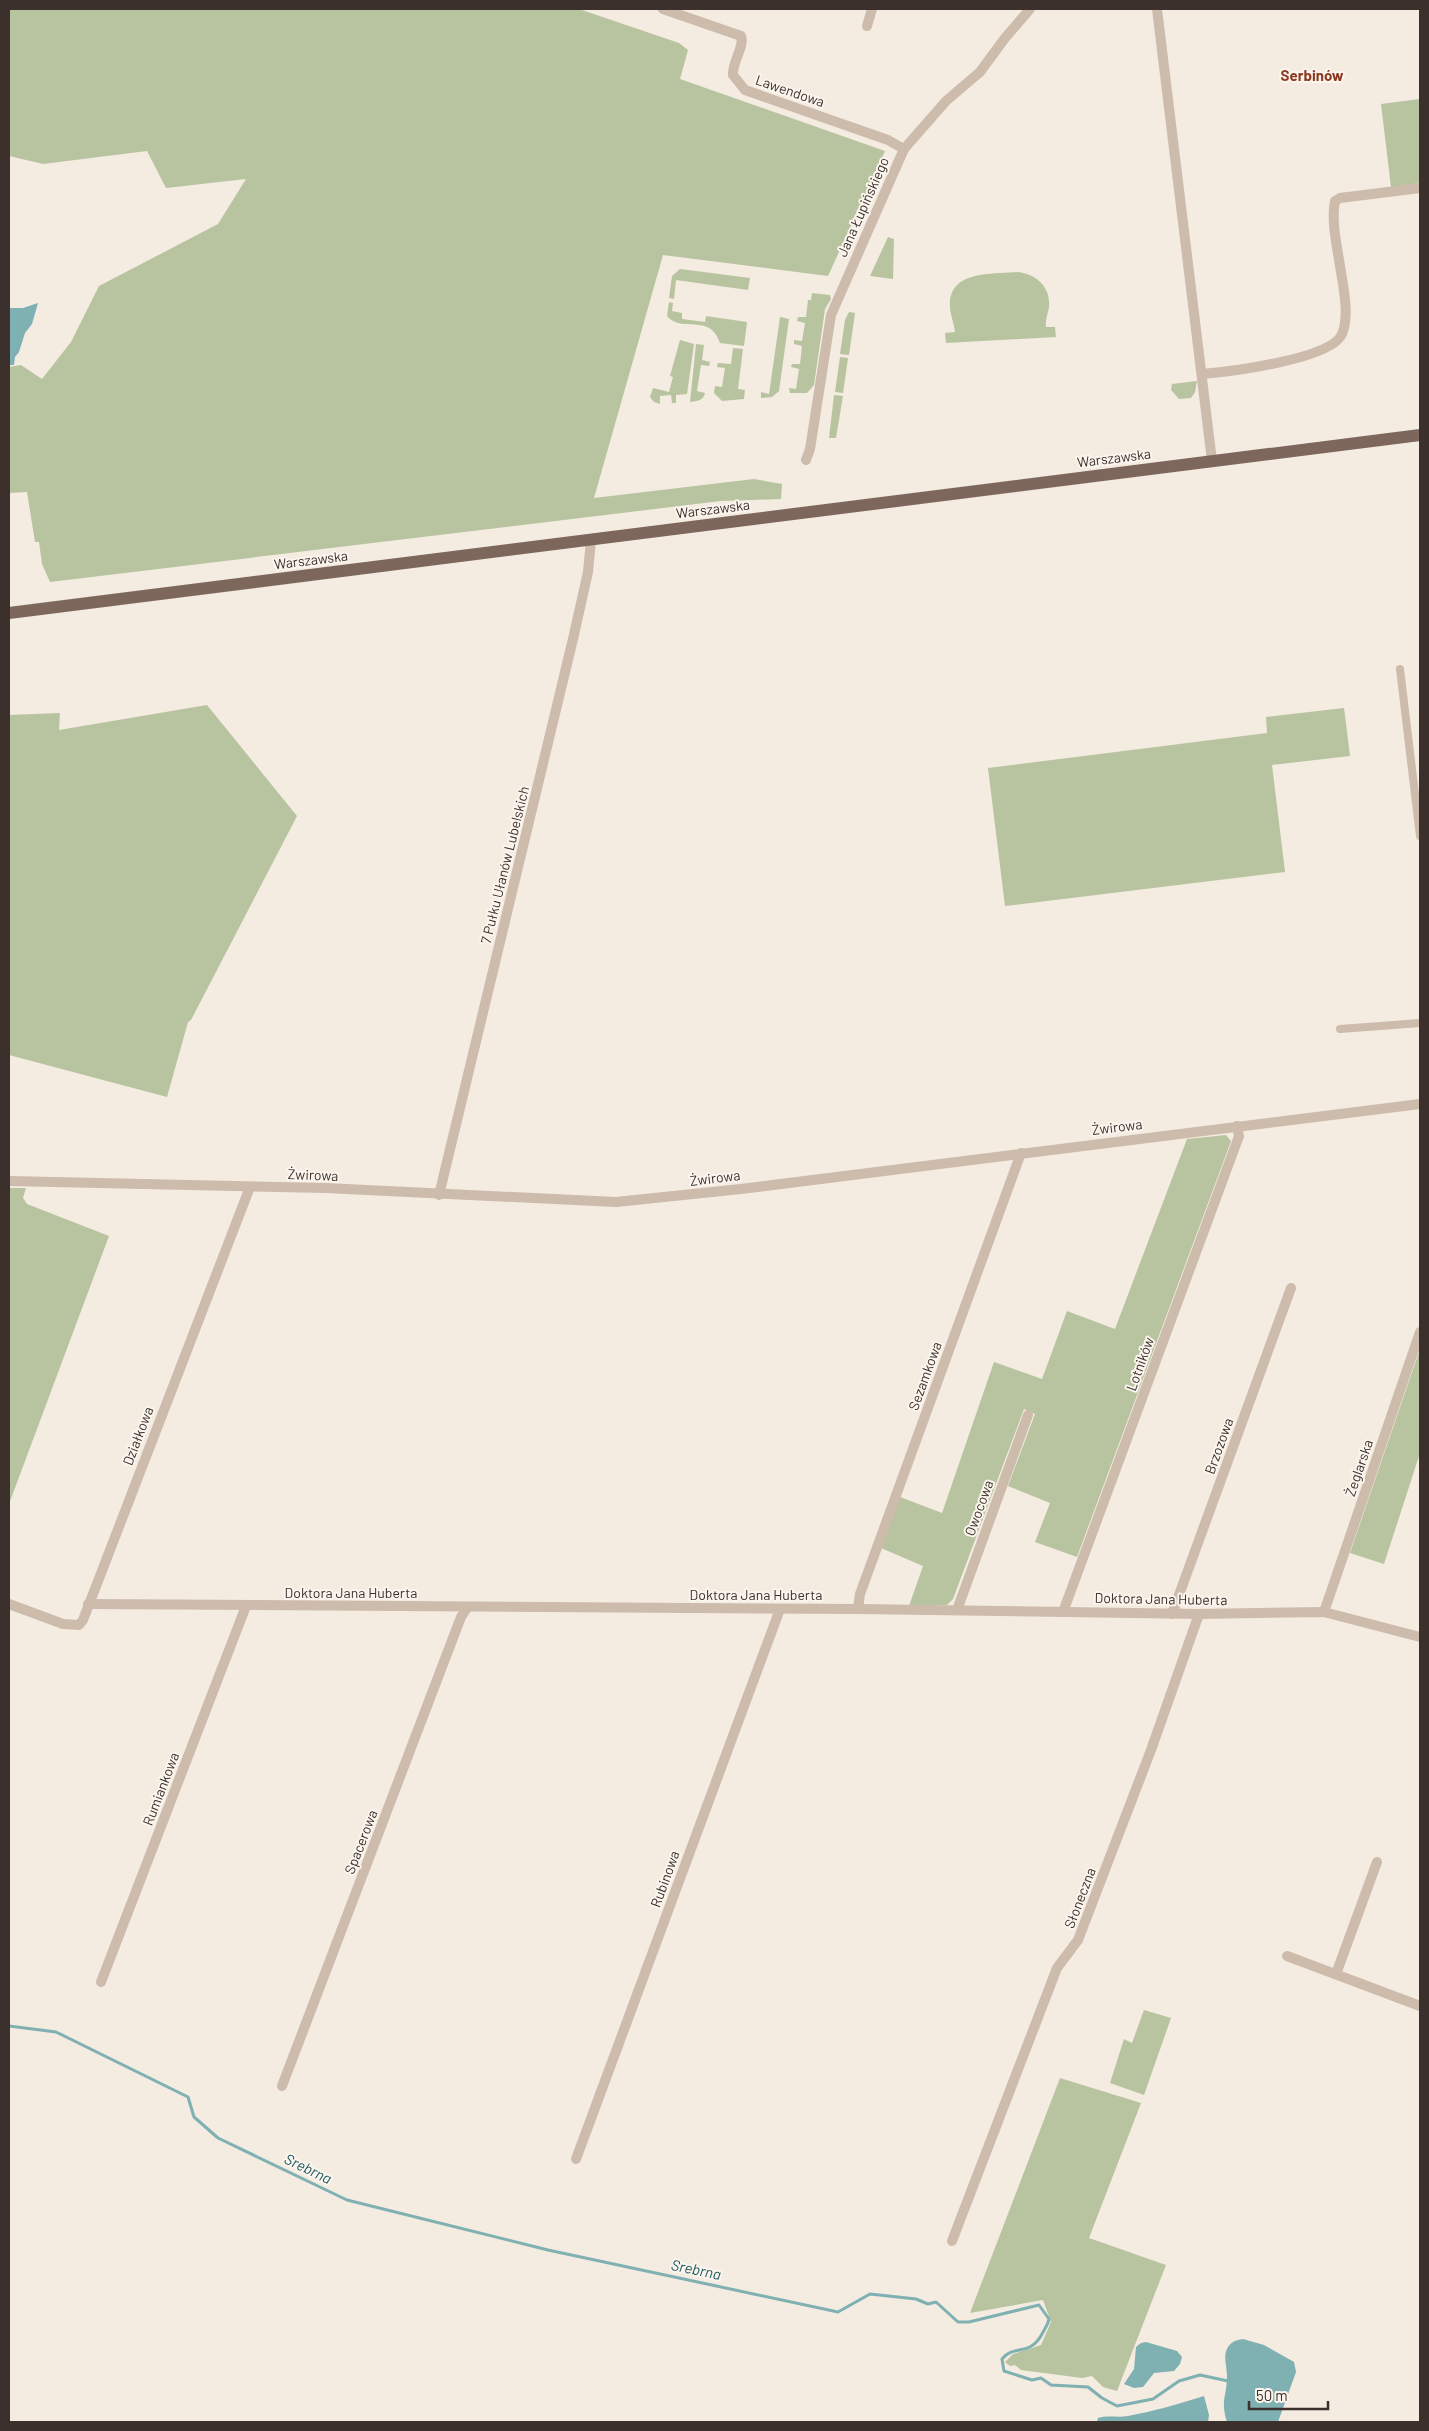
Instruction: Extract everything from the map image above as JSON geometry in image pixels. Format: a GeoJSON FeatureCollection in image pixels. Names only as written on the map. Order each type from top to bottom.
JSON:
{"type":"FeatureCollection","features":[{"type":"Feature","properties":{"kind":"main road","name":"Warszawska"},"geometry":{"type":"LineString","coordinates":[[9,612],[1420,435]]}},
{"type":"Feature","properties":{"kind":"street","name":"Lawendowa"},"geometry":{"type":"LineString","coordinates":[[662,9],[741,36],[742,43],[734,60],[733,75],[745,90],[888,140],[904,149]]}},
{"type":"Feature","properties":{"kind":"street"},"geometry":{"type":"LineString","coordinates":[[867,26],[872,9]]}},
{"type":"Feature","properties":{"kind":"street","name":"Jana Łupińskiego"},"geometry":{"type":"LineString","coordinates":[[806,460],[810,448],[831,315],[904,149],[946,101],[980,72],[1005,38],[1030,9]]}},
{"type":"Feature","properties":{"kind":"street"},"geometry":{"type":"LineString","coordinates":[[1157,9],[1212,461]]}},
{"type":"Feature","properties":{"kind":"street"},"geometry":{"type":"LineString","coordinates":[[1202,374],[1284,361],[1331,346],[1338,341],[1342,334],[1345,308],[1335,201],[1340,198],[1420,188]]}},
{"type":"Feature","properties":{"kind":"street","name":"7 Pułku Ułanów Lubelskich"},"geometry":{"type":"LineString","coordinates":[[439,1195],[573,639],[588,572],[591,540]]}},
{"type":"Feature","properties":{"kind":"street"},"geometry":{"type":"LineString","coordinates":[[1400,669],[1420,836]]}},
{"type":"Feature","properties":{"kind":"street"},"geometry":{"type":"LineString","coordinates":[[1340,1030],[1420,1023]]}},
{"type":"Feature","properties":{"kind":"street","name":"Żwirowa"},"geometry":{"type":"LineString","coordinates":[[9,1181],[326,1188],[593,1202],[638,1201],[1420,1104]]}},
{"type":"Feature","properties":{"kind":"street","name":"Lotników"},"geometry":{"type":"LineString","coordinates":[[1063,1612],[1239,1136],[1238,1126]]}},
{"type":"Feature","properties":{"kind":"street","name":"Sezamkowa"},"geometry":{"type":"LineString","coordinates":[[858,1609],[860,1594],[1021,1153]]}},
{"type":"Feature","properties":{"kind":"street","name":"Działkowa"},"geometry":{"type":"LineString","coordinates":[[9,1604],[72,1626],[79,1625],[83,1620],[250,1186]]}},
{"type":"Feature","properties":{"kind":"street","name":"Brzozowa"},"geometry":{"type":"LineString","coordinates":[[1172,1614],[1291,1288]]}},
{"type":"Feature","properties":{"kind":"street","name":"Żeglarska"},"geometry":{"type":"LineString","coordinates":[[1324,1612],[1420,1332]]}},
{"type":"Feature","properties":{"kind":"street","name":"Owocowa"},"geometry":{"type":"LineString","coordinates":[[957,1610],[1028,1415]]}},
{"type":"Feature","properties":{"kind":"street","name":"Doktora Jana Huberta"},"geometry":{"type":"LineString","coordinates":[[88,1604],[467,1608],[858,1609],[1172,1614],[1324,1612],[1420,1637]]}},
{"type":"Feature","properties":{"kind":"street","name":"Rumiankowa"},"geometry":{"type":"LineString","coordinates":[[102,1982],[246,1606]]}},
{"type":"Feature","properties":{"kind":"street","name":"Spacerowa"},"geometry":{"type":"LineString","coordinates":[[282,2086],[461,1617],[467,1608]]}},
{"type":"Feature","properties":{"kind":"street","name":"Rubinowa"},"geometry":{"type":"LineString","coordinates":[[576,2159],[780,1610]]}},
{"type":"Feature","properties":{"kind":"street","name":"Słoneczna"},"geometry":{"type":"LineString","coordinates":[[952,2241],[1057,1968],[1078,1940],[1151,1750],[1199,1614]]}},
{"type":"Feature","properties":{"kind":"street"},"geometry":{"type":"LineString","coordinates":[[1336,1974],[1377,1862]]}},
{"type":"Feature","properties":{"kind":"street"},"geometry":{"type":"LineString","coordinates":[[1287,1956],[1420,2006]]}},
{"type":"Feature","properties":{"kind":"green space"},"geometry":{"type":"Polygon","coordinates":[[[9,9],[579,9],[679,43],[688,50],[680,79],[885,151],[828,276],[663,255],[594,498],[754,479],[782,484],[781,499],[721,501],[50,582],[42,564],[39,542],[35,542],[27,492],[9,493],[9,367],[21,365],[42,379],[71,342],[99,286],[218,224],[246,179],[166,188],[147,151],[43,164],[9,156],[9,9]]]}},
{"type":"Feature","properties":{"kind":"green space"},"geometry":{"type":"Polygon","coordinates":[[[1420,99],[1420,183],[1391,187],[1381,104],[1420,99]]]}},
{"type":"Feature","properties":{"kind":"green space"},"geometry":{"type":"Polygon","coordinates":[[[888,237],[894,239],[893,279],[870,276],[888,237]]]}},
{"type":"Feature","properties":{"kind":"green space"},"geometry":{"type":"Polygon","coordinates":[[[680,269],[750,278],[748,290],[676,280],[674,299],[669,298],[672,276],[680,269]]]}},
{"type":"Feature","properties":{"kind":"green space"},"geometry":{"type":"Polygon","coordinates":[[[1025,273],[1036,279],[1048,293],[1049,307],[1046,327],[1055,327],[1056,337],[946,343],[945,333],[955,332],[950,302],[958,284],[976,276],[1025,273]]]}},
{"type":"Feature","properties":{"kind":"green space"},"geometry":{"type":"Polygon","coordinates":[[[812,293],[830,295],[831,299],[825,309],[814,385],[807,393],[790,393],[789,388],[796,389],[799,369],[791,367],[792,364],[800,364],[802,346],[794,344],[794,340],[802,341],[805,323],[797,321],[798,317],[806,317],[808,300],[811,300],[812,293]]]}},
{"type":"Feature","properties":{"kind":"green space"},"geometry":{"type":"Polygon","coordinates":[[[669,302],[673,303],[672,311],[682,313],[682,319],[705,322],[706,316],[747,322],[744,346],[720,343],[710,328],[673,321],[667,316],[669,302]]]}},
{"type":"Feature","properties":{"kind":"green space"},"geometry":{"type":"Polygon","coordinates":[[[849,312],[855,313],[849,355],[840,354],[845,320],[849,312]]]}},
{"type":"Feature","properties":{"kind":"green space"},"geometry":{"type":"Polygon","coordinates":[[[780,317],[789,319],[779,391],[772,397],[761,398],[761,392],[769,394],[780,317]]]}},
{"type":"Feature","properties":{"kind":"green space"},"geometry":{"type":"Polygon","coordinates":[[[680,340],[694,344],[687,394],[676,395],[676,403],[672,403],[671,395],[660,396],[660,404],[654,402],[650,397],[653,388],[669,392],[673,377],[670,376],[680,340]]]}},
{"type":"Feature","properties":{"kind":"green space"},"geometry":{"type":"Polygon","coordinates":[[[696,344],[704,345],[702,360],[710,362],[709,366],[701,365],[697,391],[705,393],[703,398],[690,402],[696,344]]]}},
{"type":"Feature","properties":{"kind":"green space"},"geometry":{"type":"Polygon","coordinates":[[[733,348],[743,349],[738,389],[745,390],[744,399],[722,401],[714,393],[715,386],[722,387],[725,368],[717,367],[718,363],[731,364],[733,348]]]}},
{"type":"Feature","properties":{"kind":"green space"},"geometry":{"type":"Polygon","coordinates":[[[840,357],[848,358],[843,393],[835,392],[840,357]]]}},
{"type":"Feature","properties":{"kind":"green space"},"geometry":{"type":"Polygon","coordinates":[[[1197,381],[1195,392],[1191,398],[1179,399],[1171,390],[1172,384],[1197,381]]]}},
{"type":"Feature","properties":{"kind":"green space"},"geometry":{"type":"Polygon","coordinates":[[[834,395],[843,396],[836,438],[829,438],[834,395]]]}},
{"type":"Feature","properties":{"kind":"green space"},"geometry":{"type":"Polygon","coordinates":[[[207,705],[297,816],[191,1020],[188,1022],[167,1097],[9,1055],[9,715],[60,713],[59,730],[207,705]]]}},
{"type":"Feature","properties":{"kind":"green space"},"geometry":{"type":"Polygon","coordinates":[[[1344,708],[1350,756],[1272,765],[1285,872],[1005,906],[988,768],[1267,733],[1266,717],[1344,708]]]}},
{"type":"Feature","properties":{"kind":"green space"},"geometry":{"type":"Polygon","coordinates":[[[1226,1135],[1231,1141],[1077,1557],[1035,1542],[1050,1503],[1008,1486],[1035,1414],[1024,1409],[953,1599],[947,1605],[909,1606],[923,1566],[881,1548],[900,1497],[942,1513],[994,1362],[1042,1379],[1067,1311],[1115,1329],[1187,1139],[1226,1135]]]}},
{"type":"Feature","properties":{"kind":"green space"},"geometry":{"type":"Polygon","coordinates":[[[9,1188],[26,1188],[23,1198],[27,1204],[109,1236],[9,1504],[9,1188]]]}},
{"type":"Feature","properties":{"kind":"green space"},"geometry":{"type":"Polygon","coordinates":[[[1420,1349],[1420,1453],[1384,1564],[1350,1553],[1420,1349]]]}},
{"type":"Feature","properties":{"kind":"green space"},"geometry":{"type":"Polygon","coordinates":[[[1144,2010],[1171,2018],[1144,2095],[1110,2083],[1124,2039],[1132,2043],[1144,2010]]]}},
{"type":"Feature","properties":{"kind":"green space"},"geometry":{"type":"Polygon","coordinates":[[[1060,2078],[1141,2103],[1089,2238],[1166,2265],[1117,2391],[1103,2387],[1092,2376],[1082,2378],[1021,2370],[1015,2365],[1010,2366],[1005,2362],[1013,2354],[1041,2345],[1051,2322],[1043,2300],[970,2313],[1060,2078]]]}},
{"type":"Feature","properties":{"kind":"water"},"geometry":{"type":"Polygon","coordinates":[[[38,303],[32,324],[25,333],[19,352],[15,357],[14,365],[9,365],[9,308],[23,308],[38,303]]]}},
{"type":"Feature","properties":{"kind":"water"},"geometry":{"type":"Polygon","coordinates":[[[1243,2339],[1264,2345],[1294,2362],[1296,2372],[1278,2422],[1227,2422],[1224,2403],[1227,2383],[1226,2352],[1232,2343],[1243,2339]]]}},
{"type":"Feature","properties":{"kind":"water"},"geometry":{"type":"Polygon","coordinates":[[[1146,2342],[1177,2351],[1182,2357],[1180,2364],[1174,2371],[1154,2373],[1143,2387],[1134,2388],[1124,2384],[1134,2369],[1136,2347],[1146,2342]]]}},
{"type":"Feature","properties":{"kind":"water"},"geometry":{"type":"Polygon","coordinates":[[[1204,2396],[1209,2415],[1208,2422],[1097,2422],[1098,2418],[1124,2417],[1204,2396]]]}},
{"type":"Feature","properties":{"kind":"waterway","name":"Srebrna"},"geometry":{"type":"LineString","coordinates":[[9,2026],[56,2032],[188,2097],[194,2117],[218,2138],[347,2200],[548,2250],[838,2312],[870,2294],[916,2299],[928,2304],[936,2302],[958,2322],[969,2322],[1039,2305],[1049,2319],[1046,2327],[1032,2346],[1012,2352],[1002,2359],[1004,2371],[1032,2380],[1041,2378],[1051,2385],[1088,2387],[1102,2398],[1117,2406],[1153,2399],[1179,2381],[1200,2375],[1228,2381]]}},
{"type":"Feature","properties":{"kind":"district","name":"Serbinów"},"geometry":{"type":"Point","coordinates":[1312,76]}}]}
